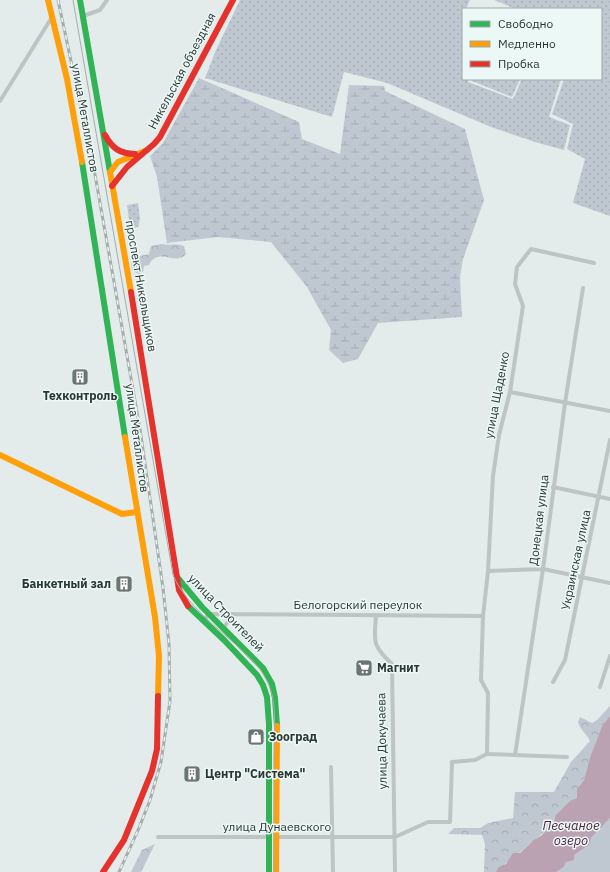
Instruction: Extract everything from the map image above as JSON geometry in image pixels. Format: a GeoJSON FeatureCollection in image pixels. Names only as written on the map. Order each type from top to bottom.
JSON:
{"type":"FeatureCollection","features":[{"type":"Feature","properties":{"kind":"main road","name":"улица Металлистов"},"geometry":{"type":"LineString","coordinates":[[48,0],[67,79],[88,198],[155,617],[159,656],[160,695],[157,749],[152,771],[135,815],[117,851],[103,872]]}},
{"type":"Feature","properties":{"kind":"main road","name":"проспект Никельщиков"},"geometry":{"type":"LineString","coordinates":[[80,0],[107,158],[111,169],[112,186],[142,354],[176,576]]}},
{"type":"Feature","properties":{"kind":"main road","name":"Никельская объездная"},"geometry":{"type":"LineString","coordinates":[[112,186],[127,167],[160,137],[233,0]]}},
{"type":"Feature","properties":{"kind":"main road"},"geometry":{"type":"LineString","coordinates":[[103,132],[114,149],[119,152],[132,154],[145,151]]}},
{"type":"Feature","properties":{"kind":"main road"},"geometry":{"type":"LineString","coordinates":[[111,169],[118,162],[145,151]]}},
{"type":"Feature","properties":{"kind":"main road"},"geometry":{"type":"LineString","coordinates":[[111,169],[121,170],[127,167]]}},
{"type":"Feature","properties":{"kind":"main road"},"geometry":{"type":"LineString","coordinates":[[0,455],[122,514],[137,512]]}},
{"type":"Feature","properties":{"kind":"main road","name":"улица Строителей"},"geometry":{"type":"LineString","coordinates":[[176,576],[202,607],[263,668],[272,684],[275,698],[277,724],[276,872]]}},
{"type":"Feature","properties":{"kind":"main road","name":"улица Строителей"},"geometry":{"type":"LineString","coordinates":[[176,576],[182,598],[189,607],[257,675],[263,685],[267,697],[269,724],[269,872]]}},
{"type":"Feature","properties":{"kind":"street"},"geometry":{"type":"LineString","coordinates":[[83,16],[100,10],[107,0]]}},
{"type":"Feature","properties":{"kind":"street"},"geometry":{"type":"LineString","coordinates":[[0,101],[52,16]]}},
{"type":"Feature","properties":{"kind":"street","name":"улица Щаденко"},"geometry":{"type":"LineString","coordinates":[[487,754],[488,693],[481,680],[483,616],[488,572],[493,476],[499,435],[510,392],[523,306],[515,284],[517,267],[531,249],[594,264]]}},
{"type":"Feature","properties":{"kind":"street","name":"Донецкая улица"},"geometry":{"type":"LineString","coordinates":[[515,755],[543,569],[565,404],[584,288]]}},
{"type":"Feature","properties":{"kind":"street"},"geometry":{"type":"LineString","coordinates":[[510,392],[565,404],[610,411]]}},
{"type":"Feature","properties":{"kind":"street","name":"Украинская улица"},"geometry":{"type":"LineString","coordinates":[[553,682],[565,660],[610,440]]}},
{"type":"Feature","properties":{"kind":"street"},"geometry":{"type":"LineString","coordinates":[[553,487],[610,499]]}},
{"type":"Feature","properties":{"kind":"street"},"geometry":{"type":"LineString","coordinates":[[488,572],[543,569],[610,583]]}},
{"type":"Feature","properties":{"kind":"street"},"geometry":{"type":"LineString","coordinates":[[196,614],[202,607]]}},
{"type":"Feature","properties":{"kind":"street"},"geometry":{"type":"LineString","coordinates":[[203,621],[209,614]]}},
{"type":"Feature","properties":{"kind":"street","name":"Белогорский переулок"},"geometry":{"type":"LineString","coordinates":[[209,614],[483,616]]}},
{"type":"Feature","properties":{"kind":"street"},"geometry":{"type":"LineString","coordinates":[[217,634],[233,614]]}},
{"type":"Feature","properties":{"kind":"street","name":"улица Докучаева"},"geometry":{"type":"LineString","coordinates":[[376,616],[376,645],[383,656],[392,664],[392,766],[395,872]]}},
{"type":"Feature","properties":{"kind":"street"},"geometry":{"type":"LineString","coordinates":[[226,643],[229,634]]}},
{"type":"Feature","properties":{"kind":"street"},"geometry":{"type":"LineString","coordinates":[[226,643],[234,639]]}},
{"type":"Feature","properties":{"kind":"street"},"geometry":{"type":"LineString","coordinates":[[600,687],[610,656]]}},
{"type":"Feature","properties":{"kind":"street"},"geometry":{"type":"LineString","coordinates":[[269,724],[277,724]]}},
{"type":"Feature","properties":{"kind":"street"},"geometry":{"type":"LineString","coordinates":[[395,837],[428,822],[450,822],[452,762],[475,760],[487,754],[566,757]]}},
{"type":"Feature","properties":{"kind":"street"},"geometry":{"type":"LineString","coordinates":[[269,765],[277,765]]}},
{"type":"Feature","properties":{"kind":"street"},"geometry":{"type":"LineString","coordinates":[[331,766],[333,872]]}},
{"type":"Feature","properties":{"kind":"street","name":"улица Дунаевского"},"geometry":{"type":"LineString","coordinates":[[158,837],[395,837]]}},
{"type":"Feature","properties":{"kind":"green space"},"geometry":{"type":"Polygon","coordinates":[[[240,0],[470,0],[466,8],[462,8],[462,80],[469,80],[468,82],[513,99],[522,80],[561,80],[549,117],[570,125],[564,150],[491,127],[387,83],[344,72],[332,117],[205,78],[216,50],[240,0]]]}},
{"type":"Feature","properties":{"kind":"green space"},"geometry":{"type":"Polygon","coordinates":[[[494,0],[610,0],[610,216],[573,203],[585,159],[567,149],[573,124],[552,114],[564,80],[602,80],[602,8],[514,8],[494,0]]]}},
{"type":"Feature","properties":{"kind":"green space"},"geometry":{"type":"Polygon","coordinates":[[[199,78],[299,122],[302,139],[340,154],[349,85],[384,86],[385,91],[465,129],[484,200],[463,259],[460,277],[462,317],[378,323],[358,359],[343,363],[329,350],[331,330],[307,287],[271,242],[218,237],[167,243],[157,177],[150,156],[163,143],[199,78]]]}},
{"type":"Feature","properties":{"kind":"green space"},"geometry":{"type":"Polygon","coordinates":[[[472,80],[520,80],[512,97],[472,80]]]}},
{"type":"Feature","properties":{"kind":"green space"},"geometry":{"type":"Polygon","coordinates":[[[138,203],[140,219],[138,227],[133,228],[130,227],[127,205],[138,203]]]}},
{"type":"Feature","properties":{"kind":"green space"},"geometry":{"type":"Polygon","coordinates":[[[161,244],[184,246],[186,254],[177,259],[157,257],[149,265],[144,266],[143,272],[139,274],[132,271],[132,260],[149,254],[151,246],[161,244]]]}},
{"type":"Feature","properties":{"kind":"green space"},"geometry":{"type":"Polygon","coordinates":[[[610,706],[610,716],[602,726],[590,757],[584,780],[577,789],[577,798],[562,809],[542,834],[497,869],[496,872],[484,872],[485,844],[482,835],[448,834],[454,828],[480,828],[488,823],[513,818],[515,792],[554,792],[571,762],[590,741],[579,725],[578,722],[580,717],[592,723],[597,720],[610,706]]]}},
{"type":"Feature","properties":{"kind":"green space"},"geometry":{"type":"Polygon","coordinates":[[[610,818],[610,872],[556,872],[564,867],[566,862],[574,855],[589,845],[591,838],[610,818]]]}},
{"type":"Feature","properties":{"kind":"green space"},"geometry":{"type":"Polygon","coordinates":[[[155,844],[141,872],[131,872],[142,850],[155,844]]]}},
{"type":"Feature","properties":{"kind":"water","name":"Песчаное озеро"},"geometry":{"type":"Polygon","coordinates":[[[610,716],[610,818],[591,838],[589,845],[574,855],[574,860],[566,862],[564,867],[556,872],[496,872],[501,866],[506,864],[513,853],[520,853],[542,835],[553,823],[556,815],[570,801],[577,798],[577,789],[584,780],[590,757],[602,726],[610,716]]]}},
{"type":"Feature","properties":{"kind":"tram line"},"geometry":{"type":"LineString","coordinates":[[73,0],[173,575],[180,588],[200,612],[259,668],[268,683],[272,695],[275,721],[274,872]]}},
{"type":"Feature","properties":{"kind":"railway"},"geometry":{"type":"LineString","coordinates":[[58,0],[94,169],[140,429],[163,588],[169,644],[170,701],[161,762],[150,800],[119,872]]}},
{"type":"Feature","properties":{"kind":"traffic: fast"},"geometry":{"type":"LineString","coordinates":[[80,0],[110,172]]}},
{"type":"Feature","properties":{"kind":"traffic: fast"},"geometry":{"type":"LineString","coordinates":[[82,162],[125,437]]}},
{"type":"Feature","properties":{"kind":"traffic: fast"},"geometry":{"type":"LineString","coordinates":[[177,577],[202,607],[263,668],[272,684],[275,698],[277,726]]}},
{"type":"Feature","properties":{"kind":"traffic: fast"},"geometry":{"type":"LineString","coordinates":[[188,606],[224,640],[257,675],[263,685],[267,697],[269,724],[269,872]]}},
{"type":"Feature","properties":{"kind":"traffic: slow"},"geometry":{"type":"LineString","coordinates":[[48,0],[67,79],[82,162]]}},
{"type":"Feature","properties":{"kind":"traffic: slow"},"geometry":{"type":"LineString","coordinates":[[131,292],[110,172],[118,162],[147,150]]}},
{"type":"Feature","properties":{"kind":"traffic: slow"},"geometry":{"type":"LineString","coordinates":[[125,437],[155,617],[159,656],[158,696]]}},
{"type":"Feature","properties":{"kind":"traffic: slow"},"geometry":{"type":"LineString","coordinates":[[0,455],[122,514],[137,512]]}},
{"type":"Feature","properties":{"kind":"traffic: slow"},"geometry":{"type":"LineString","coordinates":[[276,872],[277,726]]}},
{"type":"Feature","properties":{"kind":"traffic: jam"},"geometry":{"type":"LineString","coordinates":[[112,186],[127,167],[160,137],[233,0]]}},
{"type":"Feature","properties":{"kind":"traffic: jam"},"geometry":{"type":"LineString","coordinates":[[105,135],[117,149],[125,153],[135,154]]}},
{"type":"Feature","properties":{"kind":"traffic: jam"},"geometry":{"type":"LineString","coordinates":[[131,292],[179,590],[188,606]]}},
{"type":"Feature","properties":{"kind":"traffic: jam"},"geometry":{"type":"LineString","coordinates":[[103,872],[124,840],[152,771],[157,749],[158,696]]}},
{"type":"Feature","properties":{"kind":"place","name":"Техконтроль"},"geometry":{"type":"Point","coordinates":[80,377]}},
{"type":"Feature","properties":{"kind":"place","name":"Банкетный зал"},"geometry":{"type":"Point","coordinates":[124,584]}},
{"type":"Feature","properties":{"kind":"place","name":"Магнит"},"geometry":{"type":"Point","coordinates":[364,668]}},
{"type":"Feature","properties":{"kind":"place","name":"Зооград"},"geometry":{"type":"Point","coordinates":[256,737]}},
{"type":"Feature","properties":{"kind":"place","name":"Центр \"Система\""},"geometry":{"type":"Point","coordinates":[192,774]}}]}
